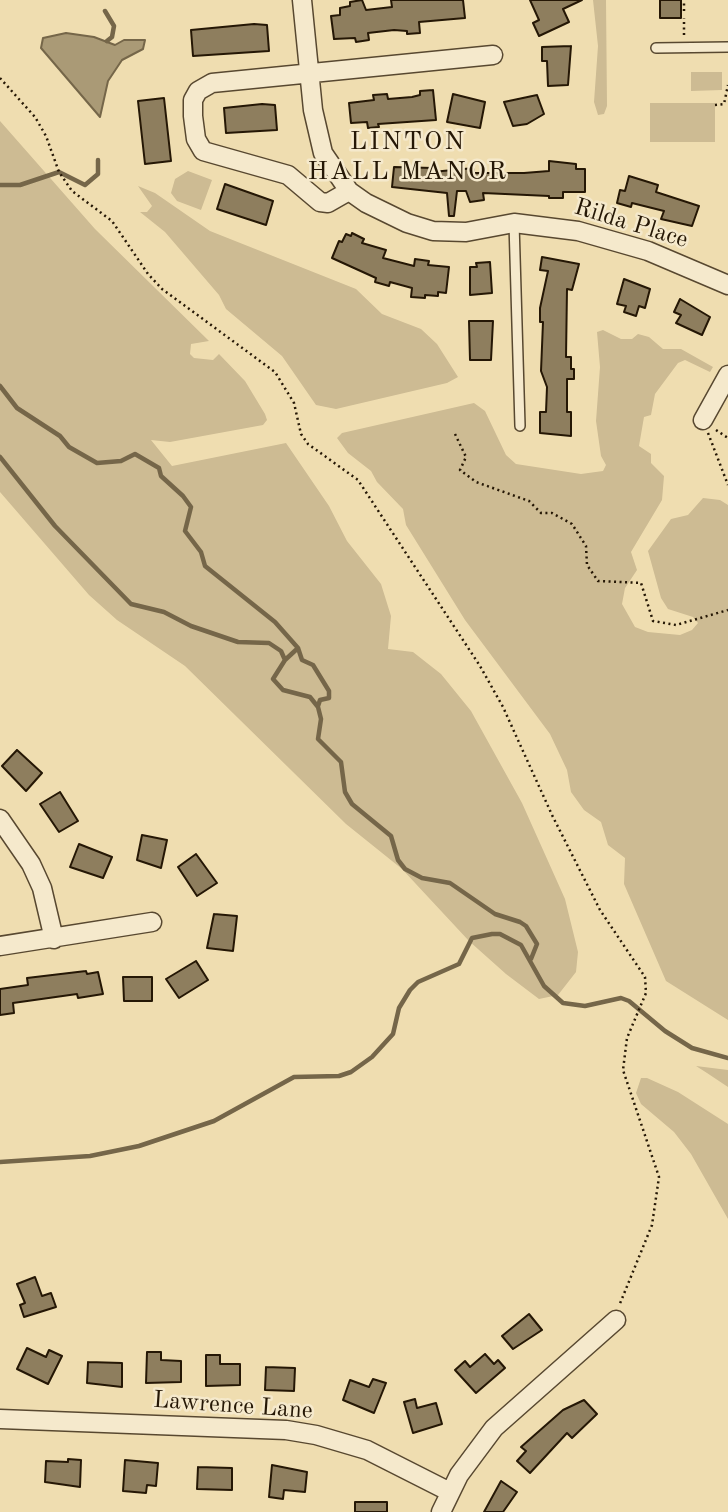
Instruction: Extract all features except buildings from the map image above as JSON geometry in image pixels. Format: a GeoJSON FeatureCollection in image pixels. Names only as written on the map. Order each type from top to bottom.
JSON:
{"type":"FeatureCollection","features":[{"type":"Feature","properties":{"kind":"street","name":"Rilda Place"},"geometry":{"type":"LineString","coordinates":[[302,0],[316,131],[323,153],[349,191],[384,212],[433,231],[466,232],[514,223],[551,226],[609,238],[683,264],[728,285]]}},
{"type":"Feature","properties":{"kind":"street"},"geometry":{"type":"LineString","coordinates":[[349,191],[328,203],[320,202],[288,175],[203,151],[196,139],[193,100],[203,86],[493,55]]}},
{"type":"Feature","properties":{"kind":"street"},"geometry":{"type":"LineString","coordinates":[[703,420],[728,375]]}},
{"type":"Feature","properties":{"kind":"street"},"geometry":{"type":"LineString","coordinates":[[0,819],[31,864],[42,888],[54,939]]}},
{"type":"Feature","properties":{"kind":"street"},"geometry":{"type":"LineString","coordinates":[[0,946],[152,922]]}},
{"type":"Feature","properties":{"kind":"street"},"geometry":{"type":"LineString","coordinates":[[441,1512],[475,1451],[494,1428],[616,1320]]}},
{"type":"Feature","properties":{"kind":"street","name":"Lawrence Lane"},"geometry":{"type":"LineString","coordinates":[[0,1419],[286,1430],[316,1435],[367,1450],[450,1492]]}},
{"type":"Feature","properties":{"kind":"lane"},"geometry":{"type":"LineString","coordinates":[[656,48],[728,47]]}},
{"type":"Feature","properties":{"kind":"lane"},"geometry":{"type":"LineString","coordinates":[[514,223],[520,426]]}},
{"type":"Feature","properties":{"kind":"path"},"geometry":{"type":"LineString","coordinates":[[684,0],[684,11]]}},
{"type":"Feature","properties":{"kind":"path"},"geometry":{"type":"LineString","coordinates":[[683,48],[684,18]]}},
{"type":"Feature","properties":{"kind":"path"},"geometry":{"type":"LineString","coordinates":[[0,78],[35,117],[46,136],[59,172],[72,191],[112,220],[148,274],[162,289],[275,372],[294,403],[301,434],[308,444],[358,480],[480,666],[503,707],[594,899],[645,977],[646,993],[627,1038],[623,1070],[659,1177],[656,1204],[644,1252],[622,1293],[616,1320]]}},
{"type":"Feature","properties":{"kind":"path"},"geometry":{"type":"LineString","coordinates":[[715,106],[724,104],[728,85]]}},
{"type":"Feature","properties":{"kind":"path"},"geometry":{"type":"LineString","coordinates":[[703,420],[728,485]]}},
{"type":"Feature","properties":{"kind":"path"},"geometry":{"type":"LineString","coordinates":[[455,434],[466,457],[460,470],[476,482],[529,501],[541,513],[552,513],[572,524],[586,546],[587,565],[598,581],[641,583],[653,621],[676,625],[728,610]]}},
{"type":"Feature","properties":{"kind":"shaded area"},"geometry":{"type":"Polygon","coordinates":[[[593,0],[606,0],[607,106],[604,114],[598,115],[594,102],[598,46],[593,0]]]}},
{"type":"Feature","properties":{"kind":"shaded area"},"geometry":{"type":"Polygon","coordinates":[[[66,33],[94,37],[115,45],[124,40],[145,40],[143,49],[122,60],[108,81],[100,117],[41,48],[43,38],[66,33]]]}},
{"type":"Feature","properties":{"kind":"shaded area"},"geometry":{"type":"Polygon","coordinates":[[[691,72],[722,72],[722,90],[691,91],[691,72]]]}},
{"type":"Feature","properties":{"kind":"shaded area"},"geometry":{"type":"Polygon","coordinates":[[[650,103],[715,103],[715,142],[650,142],[650,103]]]}},
{"type":"Feature","properties":{"kind":"shaded area"},"geometry":{"type":"Polygon","coordinates":[[[0,121],[95,229],[209,341],[191,344],[190,354],[194,358],[213,360],[219,354],[245,381],[267,420],[263,425],[170,442],[151,440],[172,466],[286,443],[329,506],[347,541],[381,584],[391,616],[388,649],[413,652],[441,674],[471,711],[522,803],[565,899],[578,952],[576,972],[558,995],[539,999],[469,941],[402,869],[346,824],[185,666],[117,620],[89,595],[0,492],[0,121]]]}},
{"type":"Feature","properties":{"kind":"shaded area"},"geometry":{"type":"Polygon","coordinates":[[[188,171],[212,180],[201,210],[177,201],[171,193],[175,179],[188,171]]]}},
{"type":"Feature","properties":{"kind":"shaded area"},"geometry":{"type":"Polygon","coordinates":[[[138,186],[155,193],[210,231],[356,289],[382,314],[421,329],[437,344],[458,377],[447,383],[336,409],[316,405],[282,356],[226,309],[219,295],[165,232],[140,212],[147,212],[152,206],[138,186]]]}},
{"type":"Feature","properties":{"kind":"shaded area"},"geometry":{"type":"Polygon","coordinates":[[[603,330],[621,339],[632,339],[638,334],[649,337],[663,349],[681,349],[713,367],[710,372],[685,360],[678,363],[655,394],[651,415],[644,417],[639,446],[651,454],[651,463],[664,476],[662,500],[631,552],[637,570],[625,588],[622,604],[635,627],[648,632],[680,635],[692,630],[698,623],[693,617],[668,609],[661,598],[648,551],[671,519],[688,515],[703,498],[720,500],[728,505],[728,1020],[666,981],[624,884],[625,858],[608,845],[601,822],[584,810],[571,792],[567,770],[550,734],[465,620],[406,525],[403,509],[377,482],[371,471],[348,453],[337,438],[342,433],[474,403],[485,411],[506,455],[516,464],[581,474],[603,471],[606,465],[601,456],[596,421],[600,367],[597,332],[603,330]]]}},
{"type":"Feature","properties":{"kind":"shaded area"},"geometry":{"type":"Polygon","coordinates":[[[696,1066],[728,1070],[728,1087],[707,1073],[696,1066]]]}},
{"type":"Feature","properties":{"kind":"shaded area"},"geometry":{"type":"Polygon","coordinates":[[[641,1078],[647,1078],[678,1092],[728,1124],[728,1219],[691,1154],[674,1132],[641,1104],[636,1093],[641,1078]]]}},
{"type":"Feature","properties":{"kind":"waterway"},"geometry":{"type":"LineString","coordinates":[[105,11],[114,26],[112,37],[107,41]]}},
{"type":"Feature","properties":{"kind":"waterway"},"geometry":{"type":"LineString","coordinates":[[0,185],[20,185],[59,172],[85,185],[98,174],[98,160]]}},
{"type":"Feature","properties":{"kind":"waterway"},"geometry":{"type":"LineString","coordinates":[[0,386],[17,408],[60,436],[69,447],[97,463],[121,461],[135,454],[159,468],[161,476],[191,507],[185,531],[201,552],[205,566],[275,622],[298,648],[285,660]]}},
{"type":"Feature","properties":{"kind":"waterway"},"geometry":{"type":"LineString","coordinates":[[0,457],[55,526],[131,604],[164,612],[191,626],[238,642],[269,643],[281,651],[285,660],[273,679],[283,690],[310,697],[318,707],[321,719],[318,739],[341,762],[345,792],[352,804],[391,836],[398,860],[405,869],[422,878],[450,883],[495,914],[526,926],[537,944],[531,959]]}},
{"type":"Feature","properties":{"kind":"waterway"},"geometry":{"type":"LineString","coordinates":[[298,648],[302,660],[313,665],[329,691],[329,698],[320,700],[318,706]]}},
{"type":"Feature","properties":{"kind":"waterway"},"geometry":{"type":"LineString","coordinates":[[0,1162],[90,1156],[139,1146],[214,1121],[294,1077],[339,1076],[351,1072],[372,1057],[393,1034],[399,1008],[418,982],[459,964],[472,938],[492,934],[500,934],[521,945],[544,986],[563,1003],[585,1006],[621,998],[629,1001],[665,1031],[692,1048],[728,1058]]}},
{"type":"Feature","properties":{"kind":"district","name":"LINTON HALL MANOR"},"geometry":{"type":"Point","coordinates":[408,157]}}]}
